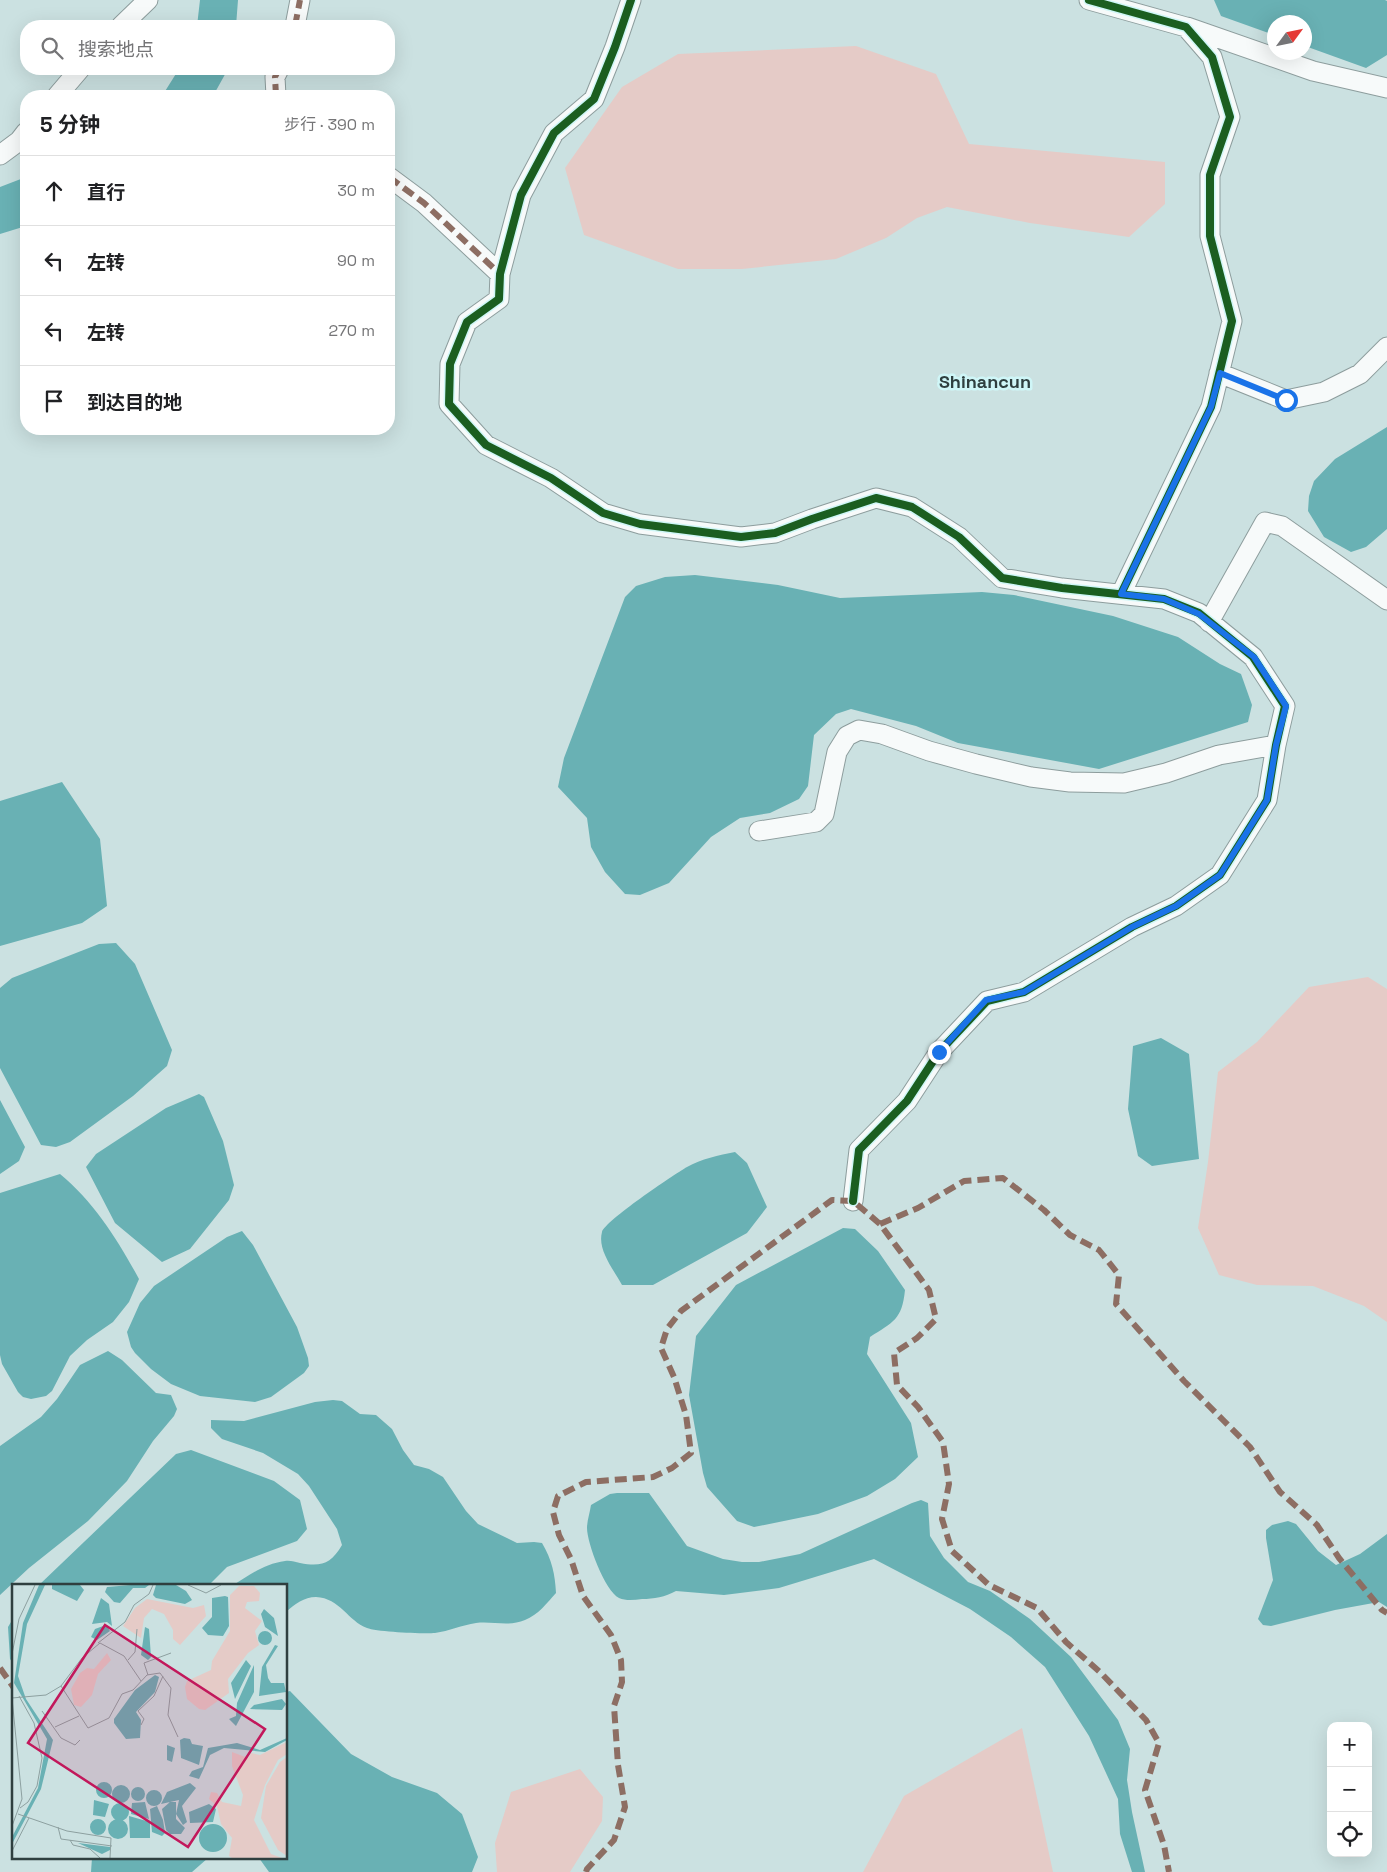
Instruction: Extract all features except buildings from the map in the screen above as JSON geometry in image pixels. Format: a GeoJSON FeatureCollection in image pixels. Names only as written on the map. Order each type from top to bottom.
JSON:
{"type":"FeatureCollection","features":[{"type":"Feature","properties":{"kind":"street"},"geometry":{"type":"LineString","coordinates":[[127,20],[148,0]]}},
{"type":"Feature","properties":{"kind":"street"},"geometry":{"type":"LineString","coordinates":[[297,20],[300,0]]}},
{"type":"Feature","properties":{"kind":"street"},"geometry":{"type":"LineString","coordinates":[[631,0],[615,47],[594,98],[554,133],[521,196],[500,274],[498,299],[467,322],[450,364],[448,404],[486,445],[550,478],[603,513],[640,524],[741,537],[775,533],[876,498],[912,507],[959,537],[1002,578],[1062,588],[1164,599],[1199,614],[1254,657],[1286,706],[1276,745],[1267,800],[1220,875],[1176,906],[1132,927],[1024,992],[986,1000],[939,1052],[907,1101],[859,1150],[853,1200]]}},
{"type":"Feature","properties":{"kind":"street"},"geometry":{"type":"LineString","coordinates":[[1089,0],[1186,27],[1313,71],[1387,88]]}},
{"type":"Feature","properties":{"kind":"street"},"geometry":{"type":"LineString","coordinates":[[1121,594],[1211,407],[1232,321],[1210,236],[1210,175],[1230,117],[1212,57],[1186,27]]}},
{"type":"Feature","properties":{"kind":"street"},"geometry":{"type":"LineString","coordinates":[[62,90],[75,75]]}},
{"type":"Feature","properties":{"kind":"street"},"geometry":{"type":"LineString","coordinates":[[276,75],[276,90]]}},
{"type":"Feature","properties":{"kind":"street"},"geometry":{"type":"LineString","coordinates":[[0,155],[20,140]]}},
{"type":"Feature","properties":{"kind":"street"},"geometry":{"type":"LineString","coordinates":[[395,182],[424,203],[500,274]]}},
{"type":"Feature","properties":{"kind":"street"},"geometry":{"type":"LineString","coordinates":[[1220,373],[1286,400],[1324,392],[1360,374],[1387,346]]}},
{"type":"Feature","properties":{"kind":"street"},"geometry":{"type":"LineString","coordinates":[[1209,622],[1264,522],[1282,526],[1387,600]]}},
{"type":"Feature","properties":{"kind":"street"},"geometry":{"type":"LineString","coordinates":[[759,832],[816,822],[824,814],[837,752],[847,736],[860,730],[882,734],[929,751],[1031,777],[1070,782],[1124,783],[1219,755],[1276,745]]}},
{"type":"Feature","properties":{"kind":"shaded area"},"geometry":{"type":"Polygon","coordinates":[[[856,46],[936,74],[969,144],[1165,162],[1165,204],[1129,237],[1030,223],[947,207],[917,218],[886,238],[836,259],[742,269],[678,269],[584,235],[565,168],[622,87],[678,54],[856,46]]]}},
{"type":"Feature","properties":{"kind":"shaded area"},"geometry":{"type":"Polygon","coordinates":[[[1368,977],[1387,989],[1387,1322],[1364,1306],[1313,1286],[1257,1285],[1219,1275],[1198,1228],[1208,1162],[1218,1072],[1257,1042],[1309,987],[1368,977]]]}},
{"type":"Feature","properties":{"kind":"shaded area"},"geometry":{"type":"Polygon","coordinates":[[[1022,1728],[1053,1872],[863,1872],[904,1796],[1022,1728]]]}},
{"type":"Feature","properties":{"kind":"shaded area"},"geometry":{"type":"Polygon","coordinates":[[[580,1769],[603,1797],[602,1821],[570,1872],[497,1872],[495,1843],[511,1792],[580,1769]]]}},
{"type":"Feature","properties":{"kind":"water"},"geometry":{"type":"Polygon","coordinates":[[[200,0],[238,0],[236,20],[198,20],[200,0]]]}},
{"type":"Feature","properties":{"kind":"water"},"geometry":{"type":"Polygon","coordinates":[[[1214,0],[1385,0],[1387,1],[1387,55],[1366,68],[1312,49],[1312,15],[1267,15],[1267,32],[1221,16],[1214,0]]]}},
{"type":"Feature","properties":{"kind":"water"},"geometry":{"type":"Polygon","coordinates":[[[175,75],[225,75],[216,90],[166,90],[175,75]]]}},
{"type":"Feature","properties":{"kind":"water"},"geometry":{"type":"Polygon","coordinates":[[[20,179],[20,228],[0,234],[0,187],[20,179]]]}},
{"type":"Feature","properties":{"kind":"water"},"geometry":{"type":"Polygon","coordinates":[[[1387,427],[1387,529],[1366,547],[1351,552],[1324,537],[1308,511],[1309,496],[1314,481],[1335,459],[1387,427]]]}},
{"type":"Feature","properties":{"kind":"water"},"geometry":{"type":"Polygon","coordinates":[[[695,575],[778,585],[840,598],[982,592],[1014,595],[1113,616],[1178,637],[1220,664],[1241,674],[1252,705],[1248,722],[1099,769],[958,743],[916,726],[851,709],[836,714],[814,735],[808,786],[799,799],[770,813],[740,818],[711,837],[669,883],[640,895],[625,894],[605,872],[591,847],[587,818],[558,787],[564,758],[625,597],[636,586],[665,577],[695,575]]]}},
{"type":"Feature","properties":{"kind":"water"},"geometry":{"type":"Polygon","coordinates":[[[62,782],[100,839],[107,906],[82,923],[0,946],[0,801],[62,782]]]}},
{"type":"Feature","properties":{"kind":"water"},"geometry":{"type":"Polygon","coordinates":[[[116,943],[135,964],[172,1050],[167,1066],[133,1096],[70,1142],[56,1147],[41,1145],[0,1068],[0,988],[12,978],[99,944],[116,943]]]}},
{"type":"Feature","properties":{"kind":"water"},"geometry":{"type":"Polygon","coordinates":[[[1161,1038],[1189,1054],[1199,1159],[1152,1166],[1138,1156],[1128,1109],[1133,1046],[1161,1038]]]}},
{"type":"Feature","properties":{"kind":"water"},"geometry":{"type":"Polygon","coordinates":[[[199,1094],[204,1097],[223,1141],[234,1185],[229,1200],[190,1249],[162,1262],[115,1223],[86,1167],[96,1154],[166,1108],[199,1094]]]}},
{"type":"Feature","properties":{"kind":"water"},"geometry":{"type":"Polygon","coordinates":[[[0,1100],[25,1147],[19,1161],[0,1174],[0,1100]]]}},
{"type":"Feature","properties":{"kind":"water"},"geometry":{"type":"Polygon","coordinates":[[[735,1152],[747,1163],[767,1207],[747,1233],[653,1285],[622,1285],[607,1260],[602,1246],[602,1232],[606,1226],[640,1198],[692,1164],[735,1152]]]}},
{"type":"Feature","properties":{"kind":"water"},"geometry":{"type":"Polygon","coordinates":[[[60,1174],[84,1197],[104,1222],[123,1250],[139,1279],[129,1302],[113,1322],[87,1340],[70,1356],[52,1391],[46,1396],[31,1399],[23,1397],[18,1392],[2,1364],[0,1355],[0,1193],[60,1174]]]}},
{"type":"Feature","properties":{"kind":"water"},"geometry":{"type":"Polygon","coordinates":[[[843,1228],[855,1229],[878,1251],[905,1290],[899,1314],[870,1337],[867,1354],[911,1423],[918,1457],[895,1479],[867,1496],[818,1514],[754,1527],[737,1521],[707,1487],[689,1395],[696,1336],[736,1285],[843,1228]]]}},
{"type":"Feature","properties":{"kind":"water"},"geometry":{"type":"Polygon","coordinates":[[[242,1231],[253,1245],[297,1327],[309,1366],[304,1373],[271,1397],[255,1402],[200,1396],[171,1384],[151,1369],[135,1353],[131,1347],[127,1332],[140,1303],[154,1286],[227,1237],[242,1231]]]}},
{"type":"Feature","properties":{"kind":"water"},"geometry":{"type":"Polygon","coordinates":[[[108,1351],[122,1360],[156,1393],[171,1395],[177,1409],[174,1416],[153,1441],[127,1481],[88,1521],[29,1568],[0,1595],[0,1446],[41,1417],[57,1399],[80,1365],[108,1351]]]}},
{"type":"Feature","properties":{"kind":"water"},"geometry":{"type":"Polygon","coordinates":[[[342,1401],[360,1414],[376,1415],[392,1429],[403,1450],[414,1465],[429,1469],[443,1477],[466,1511],[478,1524],[517,1543],[542,1543],[552,1567],[556,1593],[534,1615],[519,1622],[476,1623],[435,1633],[421,1633],[380,1631],[367,1628],[360,1625],[338,1605],[324,1598],[308,1598],[288,1610],[288,1584],[235,1584],[257,1570],[277,1562],[289,1561],[314,1565],[325,1563],[334,1556],[342,1545],[337,1529],[309,1486],[298,1474],[263,1453],[222,1439],[211,1428],[211,1420],[244,1421],[315,1402],[342,1401]]]}},
{"type":"Feature","properties":{"kind":"water"},"geometry":{"type":"Polygon","coordinates":[[[191,1450],[274,1481],[300,1500],[307,1529],[297,1541],[227,1567],[210,1584],[40,1584],[176,1454],[191,1450]]]}},
{"type":"Feature","properties":{"kind":"water"},"geometry":{"type":"Polygon","coordinates":[[[649,1493],[687,1546],[723,1559],[742,1562],[759,1562],[800,1554],[912,1503],[921,1500],[928,1503],[930,1536],[944,1558],[968,1582],[990,1591],[1030,1619],[1071,1657],[1118,1720],[1130,1749],[1127,1780],[1145,1872],[1132,1872],[1120,1834],[1118,1799],[1089,1736],[1045,1667],[1011,1637],[970,1609],[874,1559],[779,1588],[724,1595],[676,1591],[651,1599],[624,1600],[614,1594],[603,1577],[590,1544],[587,1528],[591,1505],[610,1494],[649,1493]]]}},
{"type":"Feature","properties":{"kind":"water"},"geometry":{"type":"Polygon","coordinates":[[[1288,1521],[1296,1524],[1318,1551],[1336,1565],[1360,1554],[1387,1534],[1387,1607],[1379,1602],[1335,1610],[1271,1626],[1263,1625],[1258,1619],[1273,1580],[1266,1530],[1272,1525],[1288,1521]]]}},
{"type":"Feature","properties":{"kind":"water"},"geometry":{"type":"Polygon","coordinates":[[[12,1620],[12,1662],[10,1659],[8,1627],[12,1620]]]}},
{"type":"Feature","properties":{"kind":"water"},"geometry":{"type":"Polygon","coordinates":[[[290,1691],[351,1754],[392,1777],[437,1793],[462,1814],[478,1857],[472,1872],[269,1872],[260,1860],[288,1860],[288,1692],[290,1691]]]}},
{"type":"Feature","properties":{"kind":"water"},"geometry":{"type":"Polygon","coordinates":[[[92,1860],[206,1860],[192,1872],[91,1872],[92,1860]]]}},
{"type":"Feature","properties":{"kind":"marked path"},"geometry":{"type":"LineString","coordinates":[[296,20],[300,0]]}},
{"type":"Feature","properties":{"kind":"marked path"},"geometry":{"type":"LineString","coordinates":[[276,75],[276,90]]}},
{"type":"Feature","properties":{"kind":"marked path"},"geometry":{"type":"LineString","coordinates":[[395,181],[424,203],[500,274]]}},
{"type":"Feature","properties":{"kind":"marked path"},"geometry":{"type":"LineString","coordinates":[[880,1224],[918,1208],[964,1181],[1003,1178],[1044,1210],[1070,1235],[1099,1250],[1119,1275],[1116,1304],[1184,1381],[1250,1447],[1280,1492],[1317,1525],[1339,1558],[1382,1610],[1387,1613]]}},
{"type":"Feature","properties":{"kind":"marked path"},"geometry":{"type":"LineString","coordinates":[[586,1872],[614,1840],[625,1807],[618,1765],[614,1706],[622,1682],[621,1660],[611,1635],[583,1596],[571,1559],[559,1535],[553,1512],[558,1496],[586,1482],[653,1477],[672,1468],[691,1453],[686,1415],[674,1377],[661,1348],[667,1329],[681,1311],[832,1200],[853,1201],[880,1224],[929,1290],[936,1319],[917,1338],[894,1353],[897,1385],[918,1407],[943,1442],[949,1484],[942,1519],[952,1551],[989,1585],[1037,1608],[1066,1642],[1101,1673],[1146,1720],[1159,1743],[1145,1790],[1164,1845],[1169,1872]]}},
{"type":"Feature","properties":{"kind":"marked path"},"geometry":{"type":"LineString","coordinates":[[0,1668],[12,1685]]}},
{"type":"Feature","properties":{"kind":"cycle path"},"geometry":{"type":"LineString","coordinates":[[631,0],[594,99],[554,133],[521,195],[500,274],[499,299],[467,322],[450,364],[449,404],[486,445],[551,478],[603,513],[640,524],[741,537],[775,533],[876,498],[912,507],[959,537],[1002,578],[1062,588],[1164,599],[1199,613],[1253,657],[1285,706],[1276,745],[1267,800],[1220,875],[1176,906],[1132,927],[1024,992],[987,1001],[939,1052],[907,1101],[859,1150],[853,1201]]}},
{"type":"Feature","properties":{"kind":"cycle path"},"geometry":{"type":"LineString","coordinates":[[1089,0],[1186,27],[1212,57],[1230,117],[1210,175],[1210,236],[1232,321],[1211,407],[1121,594]]}},
{"type":"Feature","properties":{"kind":"district","name":"Shinancun"},"geometry":{"type":"Point","coordinates":[985,381]}},
{"type":"Feature","properties":{"kind":"route"},"geometry":{"type":"LineString","coordinates":[[939,1052],[986,1000],[1024,992],[1132,927],[1176,906],[1220,875],[1267,800],[1276,745],[1286,706],[1254,657],[1199,614],[1164,599],[1121,594],[1211,407],[1220,373],[1286,400]]}}]}
